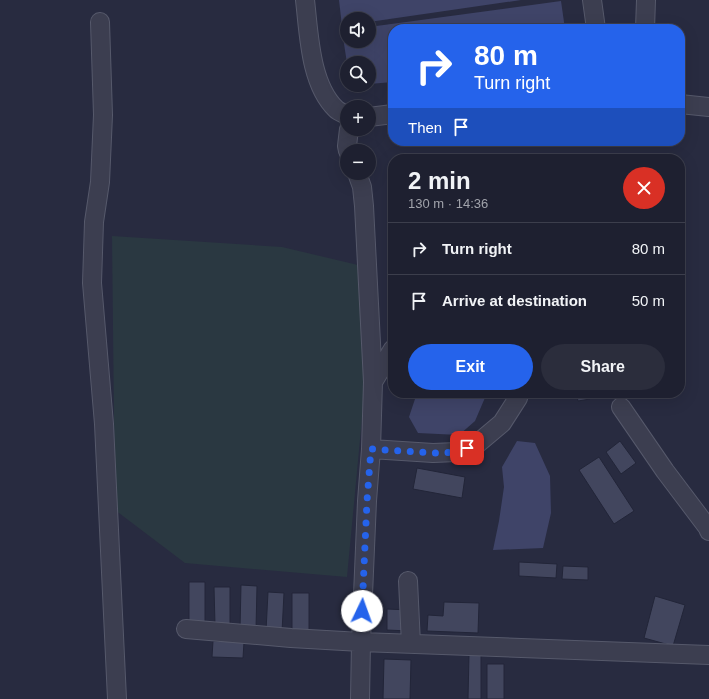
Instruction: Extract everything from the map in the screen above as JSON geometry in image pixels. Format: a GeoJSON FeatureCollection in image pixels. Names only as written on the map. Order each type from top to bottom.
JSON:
{"type":"FeatureCollection","features":[{"type":"Feature","properties":{"kind":"street"},"geometry":{"type":"LineString","coordinates":[[305,0],[313,67],[328,100],[340,112]]}},
{"type":"Feature","properties":{"kind":"street"},"geometry":{"type":"LineString","coordinates":[[592,0],[595,24]]}},
{"type":"Feature","properties":{"kind":"street"},"geometry":{"type":"LineString","coordinates":[[645,24],[646,0]]}},
{"type":"Feature","properties":{"kind":"street"},"geometry":{"type":"LineString","coordinates":[[100,22],[103,115],[100,182],[94,222],[92,283],[104,424],[117,699]]}},
{"type":"Feature","properties":{"kind":"street"},"geometry":{"type":"LineString","coordinates":[[685,105],[709,107]]}},
{"type":"Feature","properties":{"kind":"street"},"geometry":{"type":"LineString","coordinates":[[376,115],[388,114]]}},
{"type":"Feature","properties":{"kind":"street"},"geometry":{"type":"LineString","coordinates":[[360,180],[362,187],[364,206],[373,382],[361,642],[360,699]]}},
{"type":"Feature","properties":{"kind":"street"},"geometry":{"type":"LineString","coordinates":[[373,382],[388,357]]}},
{"type":"Feature","properties":{"kind":"street"},"geometry":{"type":"LineString","coordinates":[[371,449],[433,453],[457,452],[477,444],[502,423],[518,398]]}},
{"type":"Feature","properties":{"kind":"street"},"geometry":{"type":"LineString","coordinates":[[621,407],[709,531]]}},
{"type":"Feature","properties":{"kind":"street"},"geometry":{"type":"LineString","coordinates":[[408,581],[411,644]]}},
{"type":"Feature","properties":{"kind":"street"},"geometry":{"type":"LineString","coordinates":[[186,629],[361,642],[709,655]]}},
{"type":"Feature","properties":{"kind":"shaded area"},"geometry":{"type":"Polygon","coordinates":[[[112,236],[282,247],[358,265],[365,387],[347,577],[185,563],[115,510],[112,236]]]}},
{"type":"Feature","properties":{"kind":"water"},"geometry":{"type":"Polygon","coordinates":[[[339,0],[521,0],[376,21],[376,12],[340,12],[339,0]]]}},
{"type":"Feature","properties":{"kind":"water"},"geometry":{"type":"Polygon","coordinates":[[[561,1],[564,24],[391,24],[561,1]]]}},
{"type":"Feature","properties":{"kind":"water"},"geometry":{"type":"Polygon","coordinates":[[[388,24],[388,82],[376,83],[376,56],[346,56],[345,48],[376,48],[376,26],[388,24]]]}},
{"type":"Feature","properties":{"kind":"water"},"geometry":{"type":"Polygon","coordinates":[[[415,398],[485,398],[475,421],[459,435],[418,433],[409,417],[415,398]]]}},
{"type":"Feature","properties":{"kind":"water"},"geometry":{"type":"Polygon","coordinates":[[[517,441],[535,443],[550,476],[551,513],[543,548],[493,550],[504,487],[502,467],[517,441]]]}},
{"type":"Feature","properties":{"kind":"building"},"geometry":{"type":"Polygon","coordinates":[[[577,398],[590,398],[590,399],[578,401],[577,398]]]}},
{"type":"Feature","properties":{"kind":"building"},"geometry":{"type":"Polygon","coordinates":[[[620,441],[636,463],[621,474],[606,452],[620,441]]]}},
{"type":"Feature","properties":{"kind":"building"},"geometry":{"type":"Polygon","coordinates":[[[599,457],[634,511],[614,524],[579,470],[599,457]]]}},
{"type":"Feature","properties":{"kind":"building"},"geometry":{"type":"Polygon","coordinates":[[[417,468],[465,477],[462,498],[413,489],[417,468]]]}},
{"type":"Feature","properties":{"kind":"building"},"geometry":{"type":"Polygon","coordinates":[[[519,562],[557,564],[556,578],[519,576],[519,562]]]}},
{"type":"Feature","properties":{"kind":"building"},"geometry":{"type":"Polygon","coordinates":[[[563,566],[588,567],[588,580],[562,579],[563,566]]]}},
{"type":"Feature","properties":{"kind":"building"},"geometry":{"type":"Polygon","coordinates":[[[189,582],[205,582],[205,625],[189,625],[189,582]]]}},
{"type":"Feature","properties":{"kind":"building"},"geometry":{"type":"Polygon","coordinates":[[[241,585],[257,586],[256,629],[240,629],[241,585]]]}},
{"type":"Feature","properties":{"kind":"building"},"geometry":{"type":"Polygon","coordinates":[[[214,587],[230,587],[230,625],[215,625],[214,587]]]}},
{"type":"Feature","properties":{"kind":"building"},"geometry":{"type":"Polygon","coordinates":[[[268,592],[284,593],[282,632],[266,631],[268,592]]]}},
{"type":"Feature","properties":{"kind":"building"},"geometry":{"type":"Polygon","coordinates":[[[292,593],[309,593],[309,636],[292,636],[292,593]]]}},
{"type":"Feature","properties":{"kind":"building"},"geometry":{"type":"Polygon","coordinates":[[[655,596],[685,605],[673,646],[644,638],[655,596]]]}},
{"type":"Feature","properties":{"kind":"building"},"geometry":{"type":"Polygon","coordinates":[[[444,602],[479,603],[478,633],[427,631],[428,615],[443,616],[444,602]]]}},
{"type":"Feature","properties":{"kind":"building"},"geometry":{"type":"Polygon","coordinates":[[[387,609],[409,610],[409,631],[387,630],[387,609]]]}},
{"type":"Feature","properties":{"kind":"building"},"geometry":{"type":"Polygon","coordinates":[[[213,641],[244,642],[243,658],[212,657],[213,641]]]}},
{"type":"Feature","properties":{"kind":"building"},"geometry":{"type":"Polygon","coordinates":[[[469,654],[481,654],[481,699],[468,699],[469,654]]]}},
{"type":"Feature","properties":{"kind":"building"},"geometry":{"type":"Polygon","coordinates":[[[384,659],[411,660],[410,699],[383,699],[384,659]]]}},
{"type":"Feature","properties":{"kind":"building"},"geometry":{"type":"Polygon","coordinates":[[[487,664],[504,664],[504,699],[487,699],[487,664]]]}},
{"type":"Feature","properties":{"kind":"route"},"geometry":{"type":"LineString","coordinates":[[362,611],[371,449],[433,453],[457,452],[467,448]]}}]}
